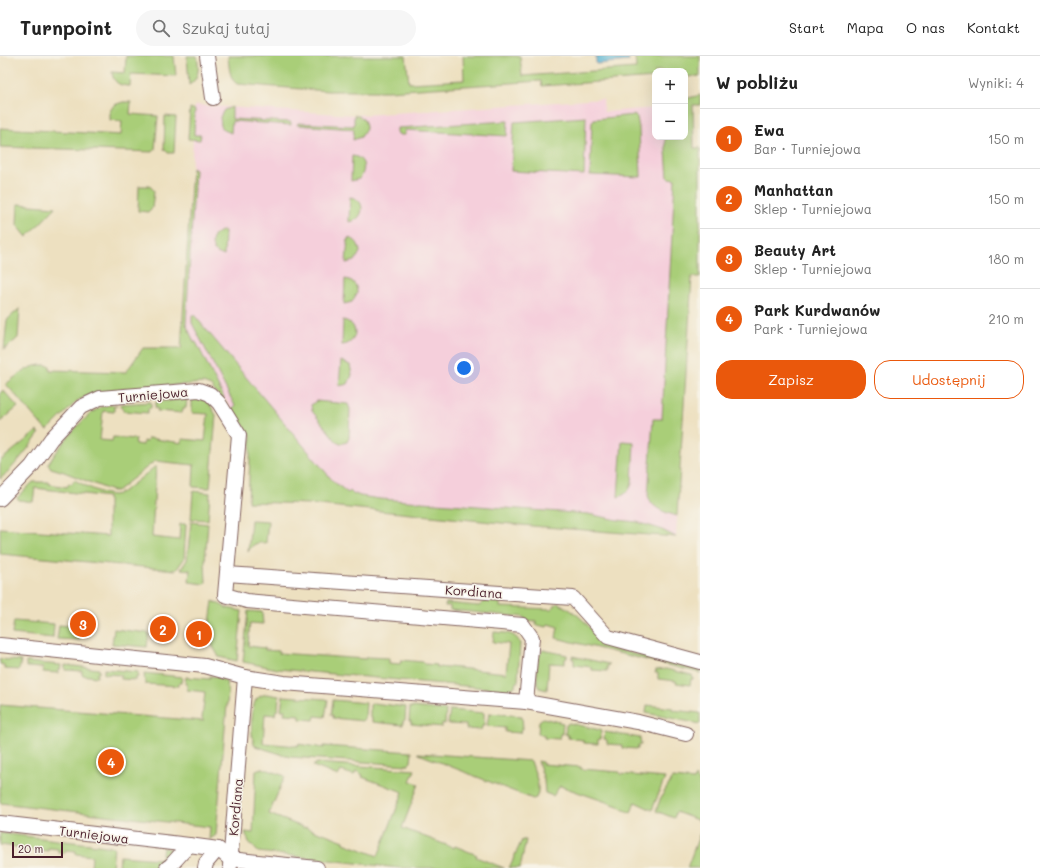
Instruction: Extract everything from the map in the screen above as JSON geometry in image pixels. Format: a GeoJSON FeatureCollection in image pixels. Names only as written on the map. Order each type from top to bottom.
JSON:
{"type":"FeatureCollection","features":[{"type":"Feature","properties":{"kind":"street"},"geometry":{"type":"LineString","coordinates":[[207,56],[213,98]]}},
{"type":"Feature","properties":{"kind":"street","name":"Turniejowa"},"geometry":{"type":"LineString","coordinates":[[0,499],[32,466],[51,439],[81,407],[100,398],[199,390],[210,394],[219,403],[239,436],[225,595],[247,601],[523,625],[532,638],[526,702]]}},
{"type":"Feature","properties":{"kind":"street","name":"Kordiana"},"geometry":{"type":"LineString","coordinates":[[227,574],[574,598],[608,637],[700,662]]}},
{"type":"Feature","properties":{"kind":"street"},"geometry":{"type":"LineString","coordinates":[[0,645],[205,666],[245,678],[526,702],[638,722],[686,734]]}},
{"type":"Feature","properties":{"kind":"street","name":"Kordiana"},"geometry":{"type":"LineString","coordinates":[[230,863],[245,678]]}},
{"type":"Feature","properties":{"kind":"street","name":"Turniejowa"},"geometry":{"type":"LineString","coordinates":[[0,823],[218,849]]}},
{"type":"Feature","properties":{"kind":"street"},"geometry":{"type":"LineString","coordinates":[[167,868],[189,845]]}},
{"type":"Feature","properties":{"kind":"street"},"geometry":{"type":"LineString","coordinates":[[205,868],[206,863],[218,849],[230,863],[317,868]]}},
{"type":"Feature","properties":{"kind":"shaded area"},"geometry":{"type":"Polygon","coordinates":[[[603,99],[604,112],[652,108],[652,140],[688,140],[688,125],[693,105],[696,205],[676,537],[532,526],[309,504],[251,436],[224,398],[181,350],[195,105],[354,115],[603,99]]]}},
{"type":"Feature","properties":{"kind":"green space"},"geometry":{"type":"Polygon","coordinates":[[[126,56],[174,56],[176,76],[131,74],[130,86],[120,84],[115,81],[112,72],[125,73],[126,56]]]}},
{"type":"Feature","properties":{"kind":"green space"},"geometry":{"type":"Polygon","coordinates":[[[187,56],[197,56],[198,64],[197,76],[189,85],[187,56]]]}},
{"type":"Feature","properties":{"kind":"green space"},"geometry":{"type":"Polygon","coordinates":[[[228,56],[406,56],[409,83],[464,80],[463,56],[520,56],[522,76],[636,68],[635,56],[700,56],[700,76],[688,77],[688,68],[652,68],[652,78],[542,86],[541,81],[389,91],[328,91],[237,84],[232,79],[228,56]]]}},
{"type":"Feature","properties":{"kind":"green space"},"geometry":{"type":"Polygon","coordinates":[[[700,95],[700,105],[693,105],[694,148],[700,148],[700,277],[692,277],[677,516],[664,512],[656,507],[650,501],[648,496],[653,419],[662,419],[675,179],[668,178],[665,140],[688,140],[688,98],[700,95]]]}},
{"type":"Feature","properties":{"kind":"green space"},"geometry":{"type":"Polygon","coordinates":[[[123,102],[131,102],[130,114],[158,116],[155,149],[153,152],[0,147],[0,128],[121,135],[122,121],[110,120],[110,111],[114,105],[123,102]]]}},
{"type":"Feature","properties":{"kind":"green space"},"geometry":{"type":"Polygon","coordinates":[[[232,107],[232,119],[291,122],[291,125],[232,121],[231,133],[224,130],[221,126],[220,117],[224,110],[232,107]]]}},
{"type":"Feature","properties":{"kind":"green space"},"geometry":{"type":"Polygon","coordinates":[[[190,108],[195,110],[194,135],[201,135],[200,140],[188,139],[190,108]]]}},
{"type":"Feature","properties":{"kind":"green space"},"geometry":{"type":"Polygon","coordinates":[[[354,115],[363,119],[366,129],[361,137],[353,140],[354,129],[297,125],[298,123],[354,126],[354,115]]]}},
{"type":"Feature","properties":{"kind":"green space"},"geometry":{"type":"Polygon","coordinates":[[[634,115],[637,117],[639,128],[641,177],[590,175],[592,122],[594,119],[634,115]]]}},
{"type":"Feature","properties":{"kind":"green space"},"geometry":{"type":"Polygon","coordinates":[[[165,116],[176,117],[174,153],[168,153],[164,149],[165,116]]]}},
{"type":"Feature","properties":{"kind":"green space"},"geometry":{"type":"Polygon","coordinates":[[[586,117],[584,175],[511,171],[514,122],[586,117]]]}},
{"type":"Feature","properties":{"kind":"green space"},"geometry":{"type":"Polygon","coordinates":[[[508,121],[507,136],[405,130],[405,135],[400,135],[397,133],[397,128],[508,121]]]}},
{"type":"Feature","properties":{"kind":"green space"},"geometry":{"type":"Polygon","coordinates":[[[352,156],[362,161],[364,168],[359,179],[351,181],[352,156]]]}},
{"type":"Feature","properties":{"kind":"green space"},"geometry":{"type":"Polygon","coordinates":[[[192,168],[195,170],[186,324],[224,398],[220,398],[211,386],[203,383],[114,390],[91,394],[77,401],[48,430],[45,429],[6,384],[26,370],[38,365],[44,365],[50,366],[50,370],[126,372],[143,348],[179,348],[181,350],[192,168]]]}},
{"type":"Feature","properties":{"kind":"green space"},"geometry":{"type":"Polygon","coordinates":[[[139,186],[150,186],[154,191],[152,208],[148,212],[138,211],[139,186]]]}},
{"type":"Feature","properties":{"kind":"green space"},"geometry":{"type":"Polygon","coordinates":[[[350,197],[359,201],[362,210],[358,218],[349,222],[350,197]]]}},
{"type":"Feature","properties":{"kind":"green space"},"geometry":{"type":"Polygon","coordinates":[[[18,204],[56,207],[27,237],[17,225],[18,204]]]}},
{"type":"Feature","properties":{"kind":"green space"},"geometry":{"type":"Polygon","coordinates":[[[221,231],[225,231],[224,256],[215,252],[212,246],[213,237],[221,231]]]}},
{"type":"Feature","properties":{"kind":"green space"},"geometry":{"type":"Polygon","coordinates":[[[348,238],[357,242],[360,252],[355,261],[346,263],[348,238]]]}},
{"type":"Feature","properties":{"kind":"green space"},"geometry":{"type":"Polygon","coordinates":[[[345,279],[354,283],[357,293],[352,302],[344,304],[345,279]]]}},
{"type":"Feature","properties":{"kind":"green space"},"geometry":{"type":"Polygon","coordinates":[[[20,308],[18,338],[4,350],[7,320],[20,308]]]}},
{"type":"Feature","properties":{"kind":"green space"},"geometry":{"type":"Polygon","coordinates":[[[192,315],[194,315],[333,481],[348,493],[350,491],[354,495],[380,499],[588,514],[637,522],[660,529],[676,537],[532,526],[309,504],[248,502],[251,436],[232,409],[235,406],[192,323],[192,315]]]}},
{"type":"Feature","properties":{"kind":"green space"},"geometry":{"type":"Polygon","coordinates":[[[343,320],[352,325],[355,333],[351,341],[342,345],[343,320]]]}},
{"type":"Feature","properties":{"kind":"green space"},"geometry":{"type":"Polygon","coordinates":[[[341,361],[350,365],[352,375],[348,384],[339,386],[341,361]]]}},
{"type":"Feature","properties":{"kind":"green space"},"geometry":{"type":"Polygon","coordinates":[[[3,390],[18,407],[0,422],[0,393],[3,390]]]}},
{"type":"Feature","properties":{"kind":"green space"},"geometry":{"type":"Polygon","coordinates":[[[187,399],[186,408],[183,408],[182,413],[157,411],[158,409],[155,408],[156,402],[187,399]]]}},
{"type":"Feature","properties":{"kind":"green space"},"geometry":{"type":"Polygon","coordinates":[[[192,399],[207,400],[216,415],[210,488],[193,487],[194,465],[155,461],[117,491],[112,491],[51,468],[48,464],[66,440],[89,415],[107,405],[117,406],[114,406],[114,412],[103,411],[100,440],[112,441],[113,437],[136,439],[135,444],[143,445],[143,441],[147,442],[148,438],[182,443],[182,439],[205,441],[208,414],[192,413],[192,399]]]}},
{"type":"Feature","properties":{"kind":"green space"},"geometry":{"type":"Polygon","coordinates":[[[316,401],[348,404],[350,409],[349,438],[347,442],[340,444],[337,442],[312,411],[311,405],[316,401]]]}},
{"type":"Feature","properties":{"kind":"green space"},"geometry":{"type":"Polygon","coordinates":[[[151,402],[151,408],[148,408],[148,413],[123,411],[123,407],[121,407],[121,404],[151,402]]]}},
{"type":"Feature","properties":{"kind":"green space"},"geometry":{"type":"Polygon","coordinates":[[[37,431],[39,434],[30,446],[0,479],[0,461],[37,431]]]}},
{"type":"Feature","properties":{"kind":"green space"},"geometry":{"type":"Polygon","coordinates":[[[622,441],[634,442],[632,483],[627,492],[618,497],[622,441]]]}},
{"type":"Feature","properties":{"kind":"green space"},"geometry":{"type":"Polygon","coordinates":[[[156,466],[152,537],[179,540],[180,524],[186,524],[184,559],[176,570],[0,554],[0,528],[108,536],[108,497],[35,488],[33,502],[19,500],[17,498],[33,482],[49,482],[49,484],[67,487],[69,483],[72,484],[74,480],[102,493],[113,495],[126,489],[156,466]]]}},
{"type":"Feature","properties":{"kind":"green space"},"geometry":{"type":"Polygon","coordinates":[[[193,491],[210,493],[208,520],[191,519],[193,491]]]}},
{"type":"Feature","properties":{"kind":"green space"},"geometry":{"type":"Polygon","coordinates":[[[251,520],[268,521],[266,543],[255,544],[248,552],[251,520]]]}},
{"type":"Feature","properties":{"kind":"green space"},"geometry":{"type":"Polygon","coordinates":[[[191,522],[208,524],[205,562],[206,582],[204,584],[189,582],[190,570],[181,569],[187,560],[191,522]]]}},
{"type":"Feature","properties":{"kind":"green space"},"geometry":{"type":"Polygon","coordinates":[[[488,599],[500,600],[500,607],[551,609],[558,603],[578,616],[601,640],[614,649],[700,670],[700,673],[556,638],[558,627],[548,624],[547,627],[536,625],[536,621],[525,620],[524,617],[450,610],[450,606],[445,606],[446,603],[479,606],[488,599]]]}},
{"type":"Feature","properties":{"kind":"green space"},"geometry":{"type":"Polygon","coordinates":[[[213,601],[227,608],[242,611],[237,661],[219,657],[208,638],[213,601]]]}},
{"type":"Feature","properties":{"kind":"green space"},"geometry":{"type":"Polygon","coordinates":[[[248,611],[262,612],[263,624],[250,623],[248,646],[278,651],[278,653],[366,659],[366,657],[389,658],[389,663],[400,664],[401,660],[423,662],[424,664],[437,665],[437,667],[506,673],[509,644],[493,642],[494,632],[506,633],[518,639],[520,643],[518,681],[515,686],[509,690],[278,669],[243,662],[248,611]]]}},
{"type":"Feature","properties":{"kind":"green space"},"geometry":{"type":"Polygon","coordinates":[[[14,621],[54,624],[53,638],[12,634],[14,621]]]}},
{"type":"Feature","properties":{"kind":"green space"},"geometry":{"type":"Polygon","coordinates":[[[59,625],[81,627],[80,640],[57,639],[59,625]]]}},
{"type":"Feature","properties":{"kind":"green space"},"geometry":{"type":"Polygon","coordinates":[[[114,629],[149,633],[147,647],[112,644],[114,629]]]}},
{"type":"Feature","properties":{"kind":"green space"},"geometry":{"type":"Polygon","coordinates":[[[543,650],[567,655],[565,664],[549,663],[547,690],[539,688],[537,684],[538,661],[543,650]]]}},
{"type":"Feature","properties":{"kind":"green space"},"geometry":{"type":"Polygon","coordinates":[[[572,656],[609,664],[607,665],[607,671],[591,670],[591,667],[574,665],[574,659],[572,659],[572,656]]]}},
{"type":"Feature","properties":{"kind":"green space"},"geometry":{"type":"Polygon","coordinates":[[[0,659],[21,661],[19,670],[4,669],[4,665],[0,664],[0,659]]]}},
{"type":"Feature","properties":{"kind":"green space"},"geometry":{"type":"Polygon","coordinates":[[[26,662],[61,665],[58,673],[43,672],[43,668],[26,667],[26,662]]]}},
{"type":"Feature","properties":{"kind":"green space"},"geometry":{"type":"Polygon","coordinates":[[[65,665],[99,669],[99,673],[97,673],[97,677],[82,675],[82,671],[65,670],[65,665]]]}},
{"type":"Feature","properties":{"kind":"green space"},"geometry":{"type":"Polygon","coordinates":[[[104,669],[138,672],[138,677],[136,677],[136,680],[121,679],[121,675],[104,674],[104,669]]]}},
{"type":"Feature","properties":{"kind":"green space"},"geometry":{"type":"Polygon","coordinates":[[[666,669],[692,675],[693,679],[691,679],[690,685],[676,683],[676,681],[658,679],[658,673],[655,673],[656,670],[666,669]]]}},
{"type":"Feature","properties":{"kind":"green space"},"geometry":{"type":"Polygon","coordinates":[[[144,673],[182,677],[181,683],[179,683],[178,686],[145,684],[144,673]]]}},
{"type":"Feature","properties":{"kind":"green space"},"geometry":{"type":"Polygon","coordinates":[[[210,676],[226,681],[228,693],[216,835],[209,840],[210,827],[0,803],[0,705],[204,721],[202,719],[205,692],[187,690],[187,684],[185,684],[186,677],[210,679],[210,676]]]}},
{"type":"Feature","properties":{"kind":"green space"},"geometry":{"type":"Polygon","coordinates":[[[267,694],[279,696],[278,710],[276,710],[275,715],[265,714],[263,743],[298,746],[298,744],[324,748],[324,746],[412,752],[411,762],[408,765],[290,757],[255,746],[252,737],[252,716],[254,704],[257,699],[267,694]]]}},
{"type":"Feature","properties":{"kind":"green space"},"geometry":{"type":"Polygon","coordinates":[[[283,696],[328,700],[325,717],[315,716],[314,720],[300,719],[300,715],[284,714],[285,710],[281,710],[283,696]]]}},
{"type":"Feature","properties":{"kind":"green space"},"geometry":{"type":"Polygon","coordinates":[[[333,700],[366,703],[365,718],[363,721],[333,718],[333,715],[331,715],[333,700]]]}},
{"type":"Feature","properties":{"kind":"green space"},"geometry":{"type":"Polygon","coordinates":[[[373,703],[406,707],[403,725],[372,722],[372,718],[370,718],[370,705],[373,703]]]}},
{"type":"Feature","properties":{"kind":"green space"},"geometry":{"type":"Polygon","coordinates":[[[647,705],[700,713],[700,724],[646,713],[647,705]]]}},
{"type":"Feature","properties":{"kind":"green space"},"geometry":{"type":"Polygon","coordinates":[[[410,707],[446,710],[445,724],[442,723],[442,727],[411,724],[411,721],[409,721],[410,707]]]}},
{"type":"Feature","properties":{"kind":"green space"},"geometry":{"type":"Polygon","coordinates":[[[450,710],[484,713],[484,726],[482,726],[481,730],[466,729],[466,725],[448,724],[450,710]]]}},
{"type":"Feature","properties":{"kind":"green space"},"geometry":{"type":"Polygon","coordinates":[[[489,713],[522,716],[523,729],[521,729],[520,733],[505,732],[505,728],[487,726],[489,713]]]}},
{"type":"Feature","properties":{"kind":"green space"},"geometry":{"type":"Polygon","coordinates":[[[543,718],[563,723],[562,734],[560,734],[559,739],[544,738],[544,735],[538,734],[539,721],[543,718]]]}},
{"type":"Feature","properties":{"kind":"green space"},"geometry":{"type":"Polygon","coordinates":[[[569,723],[600,730],[600,739],[598,739],[598,744],[583,743],[583,740],[568,738],[568,735],[565,734],[566,725],[569,723]]]}},
{"type":"Feature","properties":{"kind":"green space"},"geometry":{"type":"Polygon","coordinates":[[[605,732],[640,738],[641,745],[638,745],[638,749],[622,748],[622,745],[607,744],[607,740],[604,739],[605,732]]]}},
{"type":"Feature","properties":{"kind":"green space"},"geometry":{"type":"Polygon","coordinates":[[[418,753],[531,761],[537,780],[538,794],[536,798],[533,799],[418,753]]]}},
{"type":"Feature","properties":{"kind":"green space"},"geometry":{"type":"Polygon","coordinates":[[[538,761],[542,762],[542,764],[581,767],[581,769],[665,778],[652,810],[635,802],[631,813],[618,806],[560,786],[553,796],[545,793],[544,780],[538,761]]]}},
{"type":"Feature","properties":{"kind":"green space"},"geometry":{"type":"Polygon","coordinates":[[[317,763],[415,770],[410,781],[419,784],[402,828],[454,848],[455,846],[477,855],[476,857],[504,868],[399,868],[258,852],[249,842],[245,832],[253,833],[256,771],[263,768],[285,776],[269,814],[344,841],[344,843],[378,856],[403,792],[362,777],[363,775],[356,771],[354,775],[341,771],[338,776],[313,766],[317,763]]]}},
{"type":"Feature","properties":{"kind":"green space"},"geometry":{"type":"Polygon","coordinates":[[[695,776],[700,783],[700,821],[676,812],[674,818],[656,811],[661,797],[673,778],[694,780],[695,776]]]}},
{"type":"Feature","properties":{"kind":"green space"},"geometry":{"type":"Polygon","coordinates":[[[0,833],[114,847],[112,868],[91,868],[92,856],[76,854],[76,851],[66,850],[65,853],[58,852],[58,849],[48,848],[48,851],[0,845],[0,833]]]}},
{"type":"Feature","properties":{"kind":"green space"},"geometry":{"type":"Polygon","coordinates":[[[700,833],[700,868],[687,868],[700,833]]]}},
{"type":"Feature","properties":{"kind":"green space"},"geometry":{"type":"Polygon","coordinates":[[[522,840],[526,840],[520,868],[509,868],[522,840]]]}},
{"type":"Feature","properties":{"kind":"green space"},"geometry":{"type":"Polygon","coordinates":[[[163,848],[170,849],[171,856],[155,868],[119,868],[120,856],[161,859],[163,848]]]}},
{"type":"Feature","properties":{"kind":"water"},"geometry":{"type":"Polygon","coordinates":[[[596,56],[628,56],[629,61],[596,64],[596,56]]]}},
{"type":"Feature","properties":{"kind":"place","name":"Beauty Art"},"geometry":{"type":"Point","coordinates":[83,624]}},
{"type":"Feature","properties":{"kind":"place","name":"Manhattan"},"geometry":{"type":"Point","coordinates":[163,629]}},
{"type":"Feature","properties":{"kind":"place","name":"Ewa"},"geometry":{"type":"Point","coordinates":[199,634]}},
{"type":"Feature","properties":{"kind":"place","name":"Park Kurdwanów"},"geometry":{"type":"Point","coordinates":[111,762]}}]}
